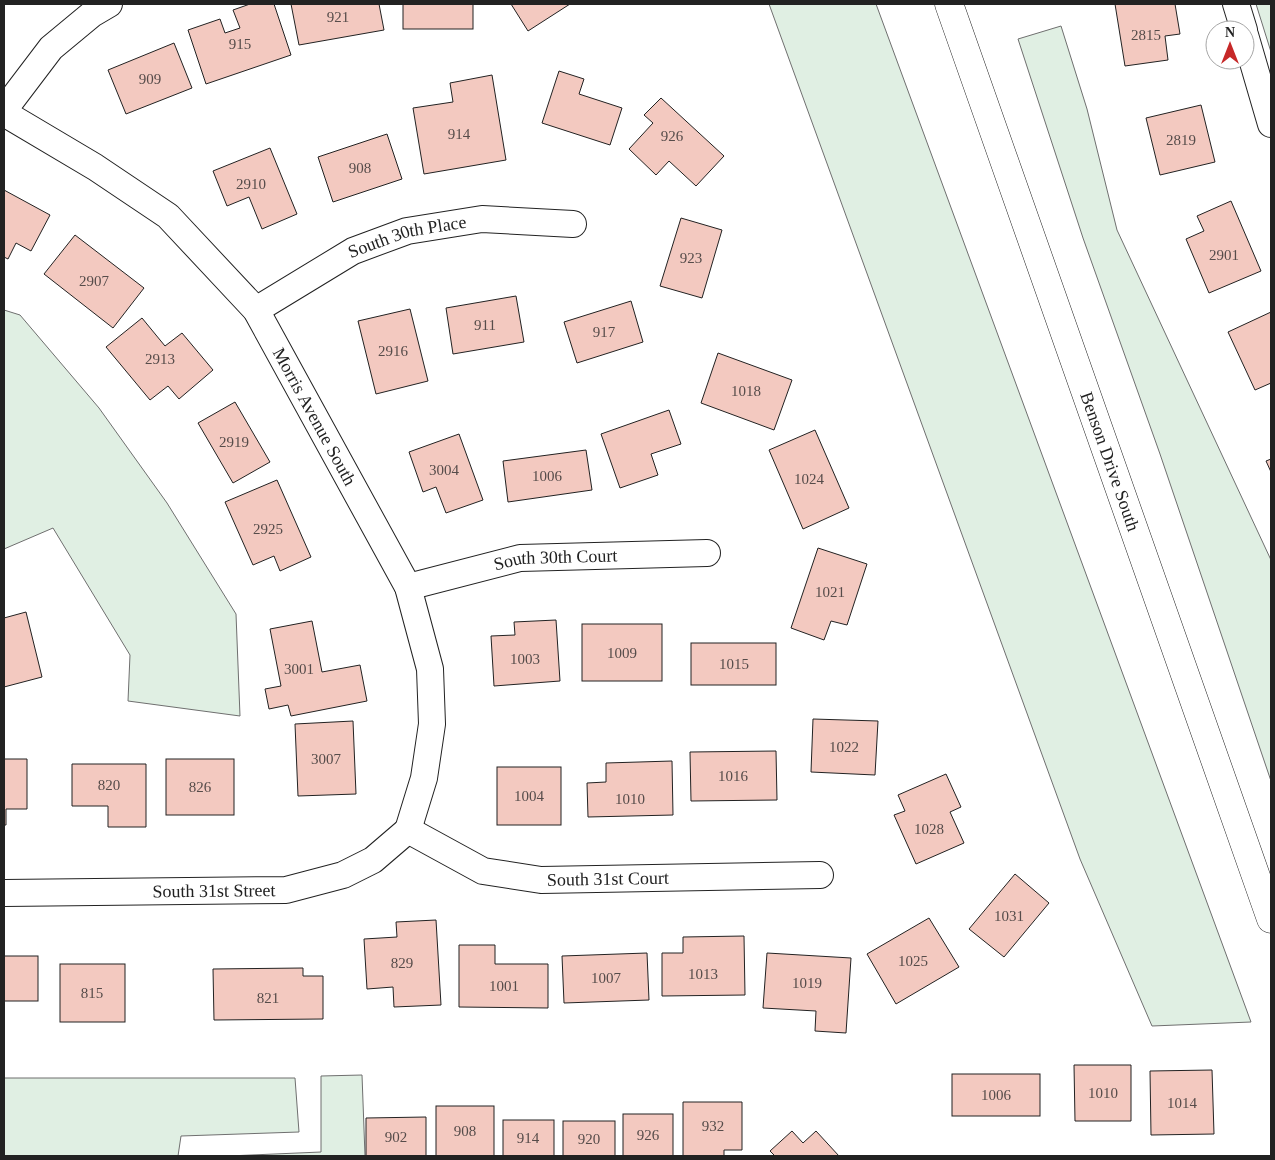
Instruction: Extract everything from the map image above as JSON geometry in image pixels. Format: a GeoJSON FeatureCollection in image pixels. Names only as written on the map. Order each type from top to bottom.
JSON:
{"type":"FeatureCollection","features":[{"type":"Feature","properties":{"kind":"main road","name":"Benson Drive South"},"geometry":{"type":"LineString","coordinates":[[949,4],[1271,919]]}},
{"type":"Feature","properties":{"kind":"street"},"geometry":{"type":"LineString","coordinates":[[4,112],[51,48],[92,14],[110,4]]}},
{"type":"Feature","properties":{"kind":"street"},"geometry":{"type":"LineString","coordinates":[[1236,4],[1241,20]]}},
{"type":"Feature","properties":{"kind":"street"},"geometry":{"type":"LineString","coordinates":[[1255,69],[1271,124]]}},
{"type":"Feature","properties":{"kind":"street","name":"Morris Avenue South"},"geometry":{"type":"LineString","coordinates":[[4,112],[95,167],[168,216],[256,310],[408,587],[430,670],[432,724],[424,778],[408,830]]}},
{"type":"Feature","properties":{"kind":"street","name":"South 30th Place"},"geometry":{"type":"LineString","coordinates":[[256,310],[353,251],[407,231],[482,219],[573,224]]}},
{"type":"Feature","properties":{"kind":"street","name":"South 30th Court"},"geometry":{"type":"LineString","coordinates":[[408,587],[520,558],[706,553]]}},
{"type":"Feature","properties":{"kind":"street","name":"South 31st Court"},"geometry":{"type":"LineString","coordinates":[[408,830],[483,871],[542,880],[820,875]]}},
{"type":"Feature","properties":{"kind":"street","name":"South 31st Street"},"geometry":{"type":"LineString","coordinates":[[4,893],[286,890],[343,875],[373,860],[408,830]]}},
{"type":"Feature","properties":{"kind":"green space"},"geometry":{"type":"Polygon","coordinates":[[[769,4],[876,4],[1251,1022],[1152,1026],[1080,859],[769,4]]]}},
{"type":"Feature","properties":{"kind":"green space"},"geometry":{"type":"Polygon","coordinates":[[[1256,4],[1271,4],[1271,52],[1256,4]]]}},
{"type":"Feature","properties":{"kind":"green space"},"geometry":{"type":"Polygon","coordinates":[[[1061,26],[1087,109],[1117,230],[1271,560],[1271,781],[1160,454],[1083,238],[1018,39],[1061,26]]]}},
{"type":"Feature","properties":{"kind":"green space"},"geometry":{"type":"Polygon","coordinates":[[[4,310],[20,315],[99,408],[167,503],[236,614],[240,716],[128,701],[130,655],[53,528],[4,549],[4,310]]]}},
{"type":"Feature","properties":{"kind":"green space"},"geometry":{"type":"Polygon","coordinates":[[[362,1075],[365,1156],[228,1156],[321,1152],[321,1076],[362,1075]]]}},
{"type":"Feature","properties":{"kind":"green space"},"geometry":{"type":"Polygon","coordinates":[[[4,1078],[295,1078],[299,1132],[181,1136],[178,1156],[4,1156],[4,1078]]]}},
{"type":"Feature","properties":{"kind":"building"},"geometry":{"type":"Polygon","coordinates":[[[250,4],[274,4],[291,55],[206,84],[188,30],[220,19],[225,33],[240,28],[233,10],[250,4]]]}},
{"type":"Feature","properties":{"kind":"building"},"geometry":{"type":"Polygon","coordinates":[[[291,4],[379,4],[384,30],[299,45],[291,4]]]}},
{"type":"Feature","properties":{"kind":"building"},"geometry":{"type":"Polygon","coordinates":[[[403,4],[473,4],[473,29],[403,29],[403,4]]]}},
{"type":"Feature","properties":{"kind":"building"},"geometry":{"type":"Polygon","coordinates":[[[511,4],[570,4],[528,31],[511,4]]]}},
{"type":"Feature","properties":{"kind":"building"},"geometry":{"type":"Polygon","coordinates":[[[1115,4],[1175,4],[1180,34],[1165,36],[1168,60],[1125,66],[1115,4]]]}},
{"type":"Feature","properties":{"kind":"building"},"geometry":{"type":"Polygon","coordinates":[[[174,43],[192,88],[126,114],[108,70],[174,43]]]}},
{"type":"Feature","properties":{"kind":"building"},"geometry":{"type":"Polygon","coordinates":[[[559,71],[584,79],[579,94],[622,108],[610,145],[542,123],[559,71]]]}},
{"type":"Feature","properties":{"kind":"building"},"geometry":{"type":"Polygon","coordinates":[[[492,75],[506,160],[424,174],[413,108],[453,102],[450,83],[492,75]]]}},
{"type":"Feature","properties":{"kind":"building"},"geometry":{"type":"Polygon","coordinates":[[[661,98],[724,156],[696,186],[669,161],[656,175],[629,149],[653,123],[644,115],[661,98]]]}},
{"type":"Feature","properties":{"kind":"building"},"geometry":{"type":"Polygon","coordinates":[[[1201,105],[1215,162],[1160,175],[1146,118],[1201,105]]]}},
{"type":"Feature","properties":{"kind":"building"},"geometry":{"type":"Polygon","coordinates":[[[387,134],[402,179],[333,202],[318,157],[387,134]]]}},
{"type":"Feature","properties":{"kind":"building"},"geometry":{"type":"Polygon","coordinates":[[[270,148],[297,214],[262,229],[249,197],[227,206],[213,171],[270,148]]]}},
{"type":"Feature","properties":{"kind":"building"},"geometry":{"type":"Polygon","coordinates":[[[4,190],[50,215],[31,251],[16,243],[8,259],[4,257],[4,190]]]}},
{"type":"Feature","properties":{"kind":"building"},"geometry":{"type":"Polygon","coordinates":[[[1231,201],[1261,271],[1209,293],[1186,239],[1204,231],[1197,216],[1231,201]]]}},
{"type":"Feature","properties":{"kind":"building"},"geometry":{"type":"Polygon","coordinates":[[[681,218],[722,230],[702,298],[660,286],[681,218]]]}},
{"type":"Feature","properties":{"kind":"building"},"geometry":{"type":"Polygon","coordinates":[[[75,235],[144,288],[113,328],[44,274],[75,235]]]}},
{"type":"Feature","properties":{"kind":"building"},"geometry":{"type":"Polygon","coordinates":[[[516,296],[524,342],[453,354],[446,308],[516,296]]]}},
{"type":"Feature","properties":{"kind":"building"},"geometry":{"type":"Polygon","coordinates":[[[631,301],[643,342],[577,363],[564,322],[631,301]]]}},
{"type":"Feature","properties":{"kind":"building"},"geometry":{"type":"Polygon","coordinates":[[[410,309],[428,381],[376,394],[358,321],[410,309]]]}},
{"type":"Feature","properties":{"kind":"building"},"geometry":{"type":"Polygon","coordinates":[[[1271,312],[1271,383],[1255,390],[1228,332],[1271,312]]]}},
{"type":"Feature","properties":{"kind":"building"},"geometry":{"type":"Polygon","coordinates":[[[142,318],[165,346],[182,333],[213,370],[179,399],[168,386],[150,400],[106,347],[142,318]]]}},
{"type":"Feature","properties":{"kind":"building"},"geometry":{"type":"Polygon","coordinates":[[[718,353],[792,380],[774,430],[701,403],[718,353]]]}},
{"type":"Feature","properties":{"kind":"building"},"geometry":{"type":"Polygon","coordinates":[[[235,402],[270,462],[233,483],[198,423],[235,402]]]}},
{"type":"Feature","properties":{"kind":"building"},"geometry":{"type":"Polygon","coordinates":[[[669,410],[681,444],[651,454],[658,475],[620,488],[601,434],[669,410]]]}},
{"type":"Feature","properties":{"kind":"building"},"geometry":{"type":"Polygon","coordinates":[[[815,430],[849,508],[803,529],[769,450],[815,430]]]}},
{"type":"Feature","properties":{"kind":"building"},"geometry":{"type":"Polygon","coordinates":[[[459,434],[483,500],[446,513],[436,487],[423,492],[409,452],[459,434]]]}},
{"type":"Feature","properties":{"kind":"building"},"geometry":{"type":"Polygon","coordinates":[[[586,450],[592,490],[508,502],[503,461],[586,450]]]}},
{"type":"Feature","properties":{"kind":"building"},"geometry":{"type":"Polygon","coordinates":[[[1271,459],[1271,472],[1266,461],[1271,459]]]}},
{"type":"Feature","properties":{"kind":"building"},"geometry":{"type":"Polygon","coordinates":[[[277,480],[311,557],[280,571],[274,556],[253,565],[225,502],[277,480]]]}},
{"type":"Feature","properties":{"kind":"building"},"geometry":{"type":"Polygon","coordinates":[[[818,548],[867,564],[847,625],[831,621],[824,640],[791,628],[818,548]]]}},
{"type":"Feature","properties":{"kind":"building"},"geometry":{"type":"Polygon","coordinates":[[[26,612],[42,677],[4,687],[4,618],[26,612]]]}},
{"type":"Feature","properties":{"kind":"building"},"geometry":{"type":"Polygon","coordinates":[[[556,620],[560,681],[494,686],[491,636],[515,635],[514,622],[556,620]]]}},
{"type":"Feature","properties":{"kind":"building"},"geometry":{"type":"Polygon","coordinates":[[[312,621],[322,672],[360,665],[367,701],[291,716],[288,705],[269,709],[265,689],[281,686],[270,629],[312,621]]]}},
{"type":"Feature","properties":{"kind":"building"},"geometry":{"type":"Polygon","coordinates":[[[582,624],[662,624],[662,681],[582,681],[582,624]]]}},
{"type":"Feature","properties":{"kind":"building"},"geometry":{"type":"Polygon","coordinates":[[[691,643],[776,643],[776,685],[691,685],[691,643]]]}},
{"type":"Feature","properties":{"kind":"building"},"geometry":{"type":"Polygon","coordinates":[[[813,719],[878,721],[875,775],[811,772],[813,719]]]}},
{"type":"Feature","properties":{"kind":"building"},"geometry":{"type":"Polygon","coordinates":[[[353,721],[356,794],[298,796],[295,724],[353,721]]]}},
{"type":"Feature","properties":{"kind":"building"},"geometry":{"type":"Polygon","coordinates":[[[776,751],[777,800],[691,801],[690,752],[776,751]]]}},
{"type":"Feature","properties":{"kind":"building"},"geometry":{"type":"Polygon","coordinates":[[[4,759],[27,759],[27,809],[6,809],[6,825],[4,825],[4,759]]]}},
{"type":"Feature","properties":{"kind":"building"},"geometry":{"type":"Polygon","coordinates":[[[166,759],[234,759],[234,815],[166,815],[166,759]]]}},
{"type":"Feature","properties":{"kind":"building"},"geometry":{"type":"Polygon","coordinates":[[[672,761],[673,815],[588,817],[587,783],[606,782],[606,763],[672,761]]]}},
{"type":"Feature","properties":{"kind":"building"},"geometry":{"type":"Polygon","coordinates":[[[72,764],[146,764],[146,827],[108,827],[108,806],[72,806],[72,764]]]}},
{"type":"Feature","properties":{"kind":"building"},"geometry":{"type":"Polygon","coordinates":[[[497,767],[561,767],[561,825],[497,825],[497,767]]]}},
{"type":"Feature","properties":{"kind":"building"},"geometry":{"type":"Polygon","coordinates":[[[946,774],[961,807],[950,812],[964,843],[916,864],[894,815],[905,811],[898,795],[946,774]]]}},
{"type":"Feature","properties":{"kind":"building"},"geometry":{"type":"Polygon","coordinates":[[[1015,874],[1049,903],[1004,957],[969,929],[1015,874]]]}},
{"type":"Feature","properties":{"kind":"building"},"geometry":{"type":"Polygon","coordinates":[[[929,918],[959,967],[896,1004],[867,954],[929,918]]]}},
{"type":"Feature","properties":{"kind":"building"},"geometry":{"type":"Polygon","coordinates":[[[436,920],[441,1005],[394,1007],[393,987],[367,989],[364,939],[397,937],[396,922],[436,920]]]}},
{"type":"Feature","properties":{"kind":"building"},"geometry":{"type":"Polygon","coordinates":[[[744,936],[745,995],[662,996],[662,953],[683,953],[683,937],[744,936]]]}},
{"type":"Feature","properties":{"kind":"building"},"geometry":{"type":"Polygon","coordinates":[[[459,945],[495,945],[495,964],[548,964],[548,1008],[459,1007],[459,945]]]}},
{"type":"Feature","properties":{"kind":"building"},"geometry":{"type":"Polygon","coordinates":[[[647,953],[649,1000],[564,1003],[562,956],[647,953]]]}},
{"type":"Feature","properties":{"kind":"building"},"geometry":{"type":"Polygon","coordinates":[[[767,953],[851,958],[846,1033],[815,1031],[816,1011],[763,1008],[767,953]]]}},
{"type":"Feature","properties":{"kind":"building"},"geometry":{"type":"Polygon","coordinates":[[[4,956],[38,956],[38,1001],[4,1001],[4,956]]]}},
{"type":"Feature","properties":{"kind":"building"},"geometry":{"type":"Polygon","coordinates":[[[60,964],[125,964],[125,1022],[60,1022],[60,964]]]}},
{"type":"Feature","properties":{"kind":"building"},"geometry":{"type":"Polygon","coordinates":[[[303,968],[303,976],[323,976],[323,1019],[214,1020],[213,969],[303,968]]]}},
{"type":"Feature","properties":{"kind":"building"},"geometry":{"type":"Polygon","coordinates":[[[1074,1065],[1131,1065],[1131,1121],[1075,1121],[1074,1065]]]}},
{"type":"Feature","properties":{"kind":"building"},"geometry":{"type":"Polygon","coordinates":[[[1212,1070],[1214,1134],[1151,1135],[1150,1071],[1212,1070]]]}},
{"type":"Feature","properties":{"kind":"building"},"geometry":{"type":"Polygon","coordinates":[[[952,1074],[1040,1074],[1040,1116],[952,1116],[952,1074]]]}},
{"type":"Feature","properties":{"kind":"building"},"geometry":{"type":"Polygon","coordinates":[[[683,1102],[742,1102],[742,1150],[724,1150],[724,1156],[683,1156],[683,1102]]]}},
{"type":"Feature","properties":{"kind":"building"},"geometry":{"type":"Polygon","coordinates":[[[436,1106],[494,1106],[494,1156],[436,1156],[436,1106]]]}},
{"type":"Feature","properties":{"kind":"building"},"geometry":{"type":"Polygon","coordinates":[[[623,1114],[673,1114],[673,1156],[623,1156],[623,1114]]]}},
{"type":"Feature","properties":{"kind":"building"},"geometry":{"type":"Polygon","coordinates":[[[426,1117],[426,1156],[366,1156],[366,1118],[426,1117]]]}},
{"type":"Feature","properties":{"kind":"building"},"geometry":{"type":"Polygon","coordinates":[[[503,1120],[554,1120],[554,1156],[503,1156],[503,1120]]]}},
{"type":"Feature","properties":{"kind":"building"},"geometry":{"type":"Polygon","coordinates":[[[563,1121],[615,1121],[615,1156],[563,1156],[563,1121]]]}},
{"type":"Feature","properties":{"kind":"building"},"geometry":{"type":"Polygon","coordinates":[[[792,1131],[803,1143],[816,1131],[839,1156],[775,1156],[770,1151],[792,1131]]]}}]}
